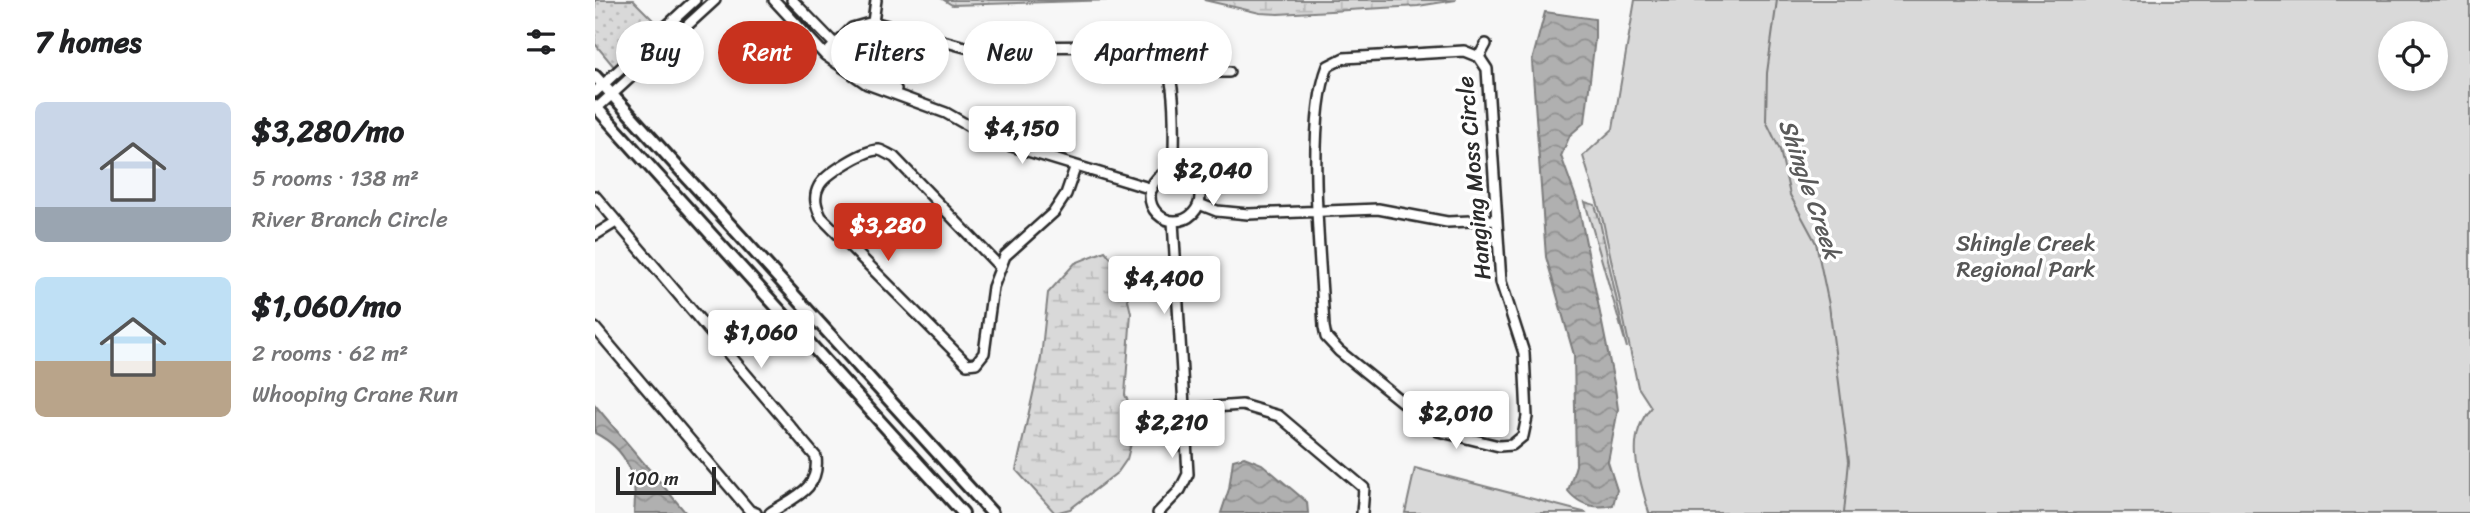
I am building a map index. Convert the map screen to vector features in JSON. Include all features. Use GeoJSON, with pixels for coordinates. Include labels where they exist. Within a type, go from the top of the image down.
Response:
{"type":"FeatureCollection","features":[{"type":"Feature","properties":{"kind":"main road"},"geometry":{"type":"LineString","coordinates":[[598,84],[612,94],[992,513]]}},
{"type":"Feature","properties":{"kind":"main road"},"geometry":{"type":"LineString","coordinates":[[596,107],[963,513]]}},
{"type":"Feature","properties":{"kind":"street"},"geometry":{"type":"LineString","coordinates":[[598,84],[695,0]]}},
{"type":"Feature","properties":{"kind":"street"},"geometry":{"type":"LineString","coordinates":[[596,107],[715,0]]}},
{"type":"Feature","properties":{"kind":"street"},"geometry":{"type":"LineString","coordinates":[[774,0],[825,55],[867,84],[946,113],[995,141],[1075,168],[1151,189]]}},
{"type":"Feature","properties":{"kind":"street"},"geometry":{"type":"LineString","coordinates":[[792,0],[831,42]]}},
{"type":"Feature","properties":{"kind":"street"},"geometry":{"type":"LineString","coordinates":[[873,21],[876,0]]}},
{"type":"Feature","properties":{"kind":"street"},"geometry":{"type":"LineString","coordinates":[[949,43],[965,47],[1071,47]]}},
{"type":"Feature","properties":{"kind":"street"},"geometry":{"type":"LineString","coordinates":[[1479,57],[1486,44]]}},
{"type":"Feature","properties":{"kind":"street"},"geometry":{"type":"LineString","coordinates":[[825,55],[831,48]]}},
{"type":"Feature","properties":{"kind":"street","name":"Hanging Moss Circle"},"geometry":{"type":"LineString","coordinates":[[1464,51],[1479,57],[1487,69],[1501,282],[1524,353],[1527,390],[1523,436],[1512,445],[1499,446],[1438,431],[1339,351],[1326,337],[1319,209],[1320,108],[1322,83],[1328,66],[1344,58],[1464,51]]}},
{"type":"Feature","properties":{"kind":"street"},"geometry":{"type":"LineString","coordinates":[[887,84],[909,98]]}},
{"type":"Feature","properties":{"kind":"street"},"geometry":{"type":"LineString","coordinates":[[1171,84],[1174,171]]}},
{"type":"Feature","properties":{"kind":"street"},"geometry":{"type":"LineString","coordinates":[[1000,267],[894,157],[880,150],[865,152],[823,180],[818,188],[815,204],[821,216],[967,364],[976,363],[984,353],[993,286],[1005,256],[1054,212],[1066,194],[1075,168]]}},
{"type":"Feature","properties":{"kind":"street"},"geometry":{"type":"LineString","coordinates":[[1174,171],[1185,173],[1196,183],[1199,204],[1189,217],[1173,221],[1164,218],[1153,208],[1151,189],[1161,176],[1174,171]]}},
{"type":"Feature","properties":{"kind":"street"},"geometry":{"type":"LineString","coordinates":[[595,196],[815,457],[818,471],[813,485],[770,513]]}},
{"type":"Feature","properties":{"kind":"street"},"geometry":{"type":"LineString","coordinates":[[1199,204],[1217,211],[1248,214],[1319,209],[1378,209],[1447,222],[1495,220]]}},
{"type":"Feature","properties":{"kind":"street"},"geometry":{"type":"LineString","coordinates":[[1158,513],[1180,490],[1188,474],[1173,221]]}},
{"type":"Feature","properties":{"kind":"street"},"geometry":{"type":"LineString","coordinates":[[595,235],[615,222]]}},
{"type":"Feature","properties":{"kind":"street"},"geometry":{"type":"LineString","coordinates":[[595,328],[750,511],[756,513]]}},
{"type":"Feature","properties":{"kind":"street"},"geometry":{"type":"LineString","coordinates":[[1185,409],[1242,405],[1279,416],[1364,488],[1362,513]]}},
{"type":"Feature","properties":{"kind":"green space"},"geometry":{"type":"Polygon","coordinates":[[[595,0],[633,0],[654,21],[616,21],[615,68],[595,44],[595,0]]]}},
{"type":"Feature","properties":{"kind":"green space"},"geometry":{"type":"Polygon","coordinates":[[[944,0],[1115,0],[952,5],[944,0]]]}},
{"type":"Feature","properties":{"kind":"green space"},"geometry":{"type":"Polygon","coordinates":[[[1204,0],[1456,0],[1418,6],[1278,14],[1260,13],[1204,0]]]}},
{"type":"Feature","properties":{"kind":"green space","name":"Shingle Creek Regional Park"},"geometry":{"type":"Polygon","coordinates":[[[1635,0],[2470,0],[2470,513],[1649,513],[1638,471],[1636,445],[1643,419],[1651,407],[1638,387],[1603,221],[1583,156],[1613,129],[1635,0]]]}},
{"type":"Feature","properties":{"kind":"green space"},"geometry":{"type":"Polygon","coordinates":[[[1585,202],[1595,205],[1600,222],[1627,348],[1585,202]]]}},
{"type":"Feature","properties":{"kind":"green space"},"geometry":{"type":"Polygon","coordinates":[[[1105,251],[1121,270],[1131,313],[1125,395],[1137,420],[1127,459],[1118,472],[1070,509],[1055,513],[1016,470],[1041,358],[1048,293],[1075,263],[1105,251]]]}},
{"type":"Feature","properties":{"kind":"green space"},"geometry":{"type":"Polygon","coordinates":[[[1415,468],[1587,513],[1405,513],[1415,468]]]}},
{"type":"Feature","properties":{"kind":"water"},"geometry":{"type":"Polygon","coordinates":[[[1545,12],[1595,19],[1585,122],[1570,135],[1561,156],[1578,203],[1618,409],[1608,462],[1617,490],[1613,505],[1606,506],[1583,503],[1568,491],[1576,465],[1574,355],[1546,257],[1532,61],[1545,12]]]}},
{"type":"Feature","properties":{"kind":"water"},"geometry":{"type":"Polygon","coordinates":[[[595,405],[686,513],[634,513],[632,476],[623,456],[595,433],[595,405]]]}},
{"type":"Feature","properties":{"kind":"water"},"geometry":{"type":"Polygon","coordinates":[[[1244,457],[1262,464],[1307,502],[1308,513],[1221,513],[1229,489],[1233,460],[1244,457]]]}},
{"type":"Feature","properties":{"kind":"waterway","name":"Shingle Creek"},"geometry":{"type":"LineString","coordinates":[[1777,0],[1767,73],[1766,121],[1780,150],[1790,195],[1816,243],[1829,305],[1849,461],[1844,513]]}}]}
